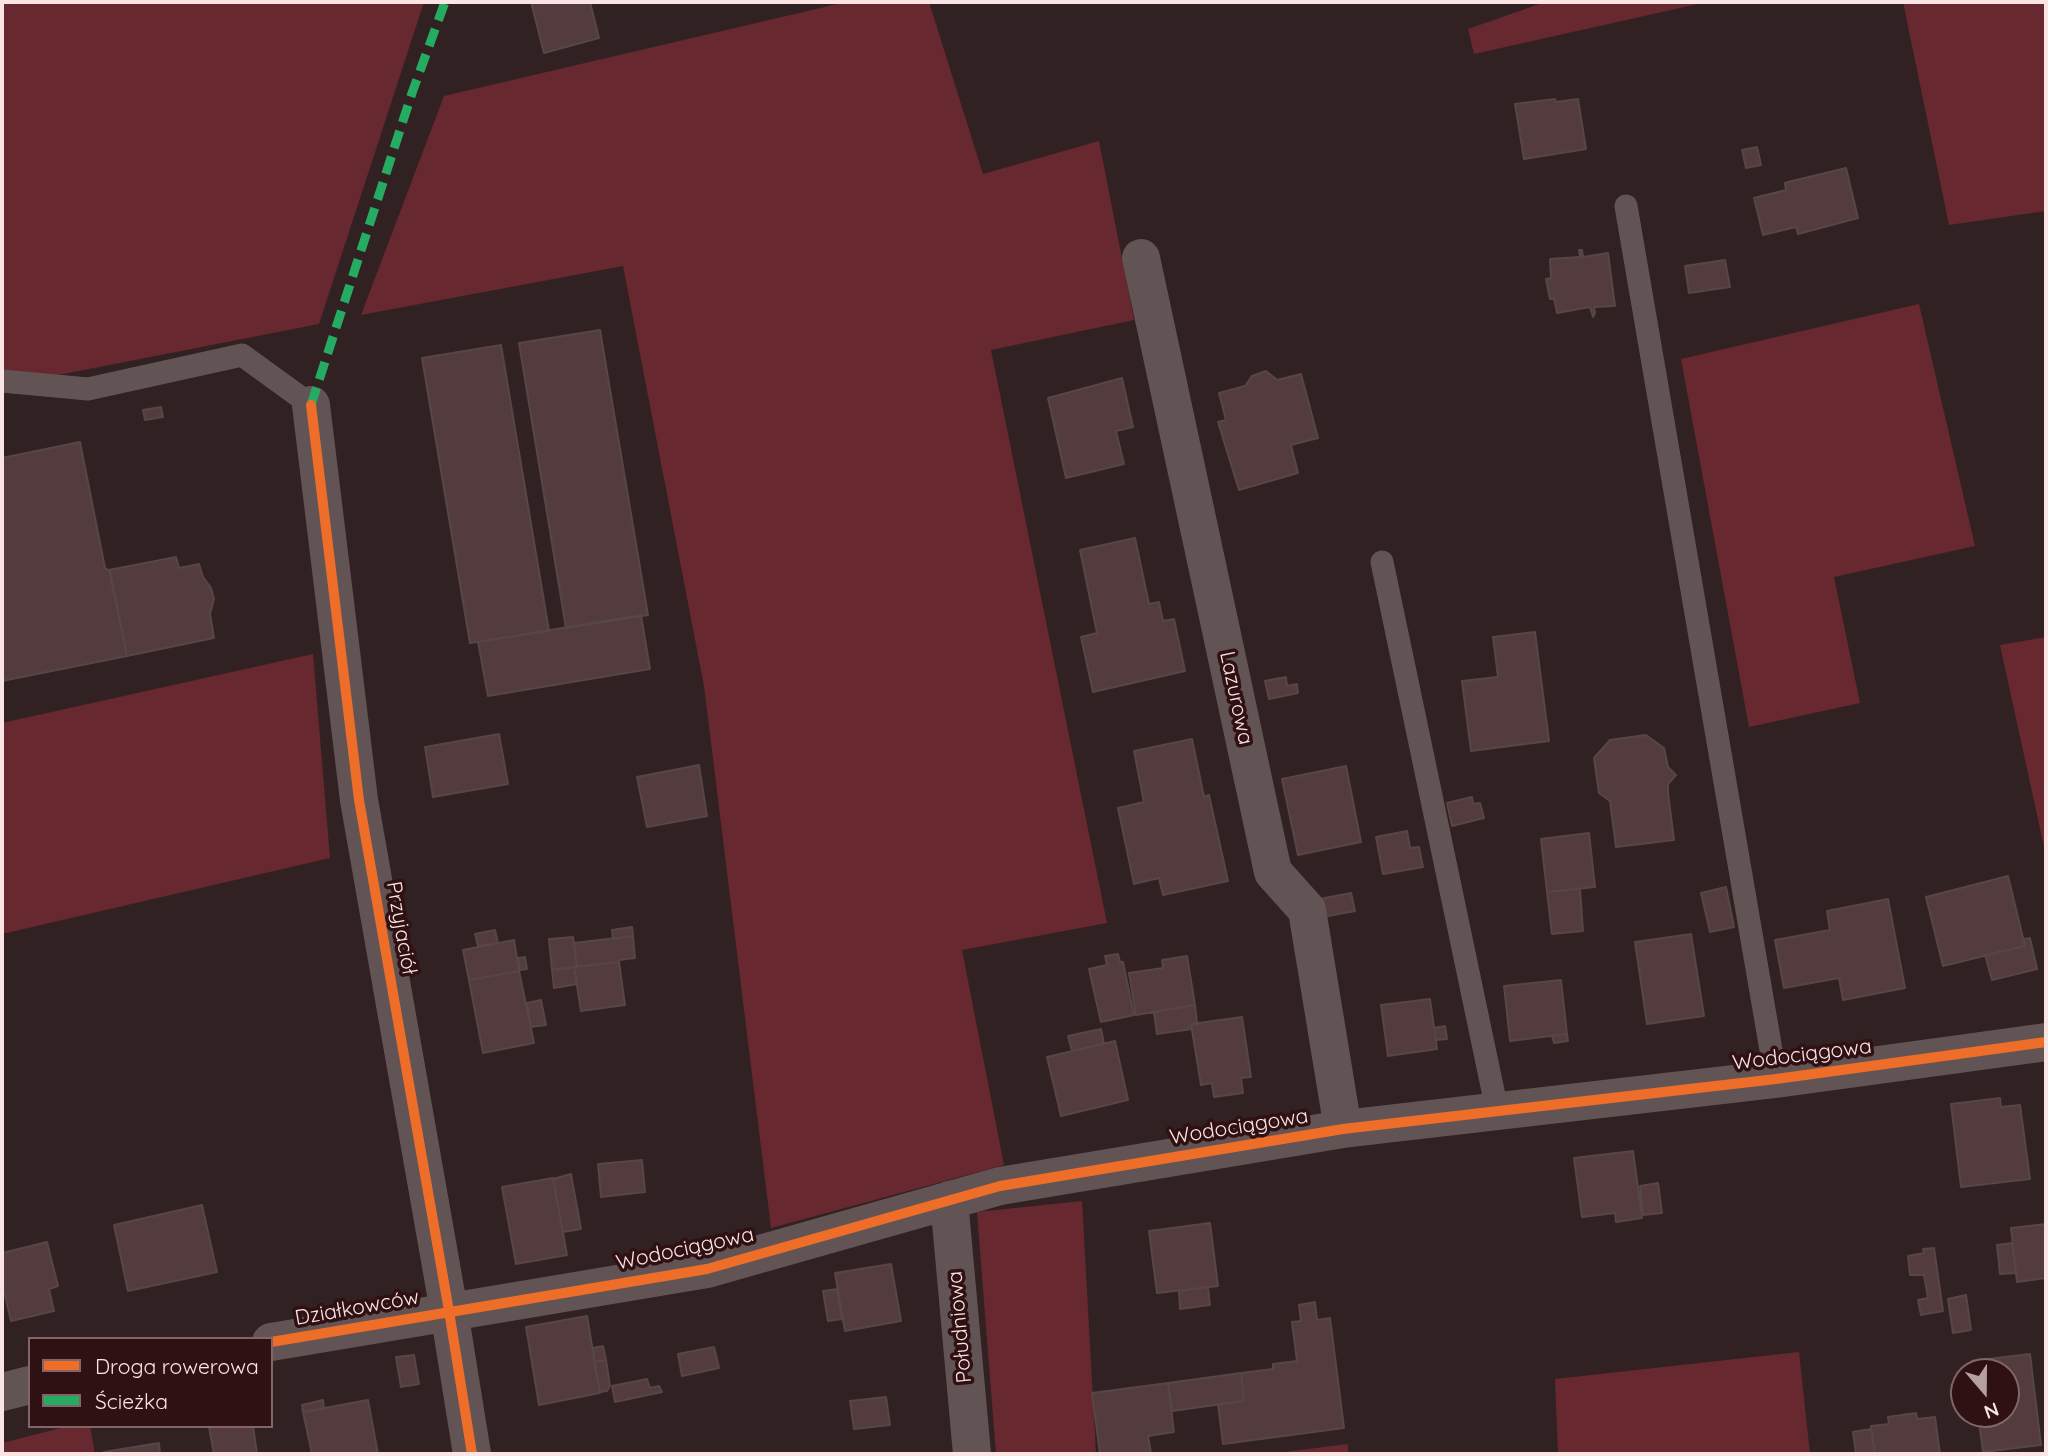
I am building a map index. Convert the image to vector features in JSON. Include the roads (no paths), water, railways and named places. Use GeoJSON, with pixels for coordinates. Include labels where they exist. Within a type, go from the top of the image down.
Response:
{"type":"FeatureCollection","features":[{"type":"Feature","properties":{"kind":"street","name":"Lazurowa"},"geometry":{"type":"LineString","coordinates":[[1142,258],[1273,872],[1307,910],[1343,1129]]}},
{"type":"Feature","properties":{"kind":"street","name":"Przyjaciół"},"geometry":{"type":"LineString","coordinates":[[311,405],[359,800],[472,1454]]}},
{"type":"Feature","properties":{"kind":"street","name":"Wodociągowa"},"geometry":{"type":"LineString","coordinates":[[449,1311],[706,1269],[1000,1186],[1343,1129],[1776,1079],[2046,1042]]}},
{"type":"Feature","properties":{"kind":"street","name":"Południowa"},"geometry":{"type":"LineString","coordinates":[[949,1200],[972,1454]]}},
{"type":"Feature","properties":{"kind":"street","name":"Działkowców"},"geometry":{"type":"LineString","coordinates":[[273,1342],[449,1311]]}},
{"type":"Feature","properties":{"kind":"street"},"geometry":{"type":"LineString","coordinates":[[2,1392],[28,1386]]}},
{"type":"Feature","properties":{"kind":"lane"},"geometry":{"type":"LineString","coordinates":[[1626,206],[1776,1079]]}},
{"type":"Feature","properties":{"kind":"lane"},"geometry":{"type":"LineString","coordinates":[[2,381],[88,389],[243,355],[311,405]]}},
{"type":"Feature","properties":{"kind":"lane"},"geometry":{"type":"LineString","coordinates":[[1382,562],[1497,1110]]}}]}
